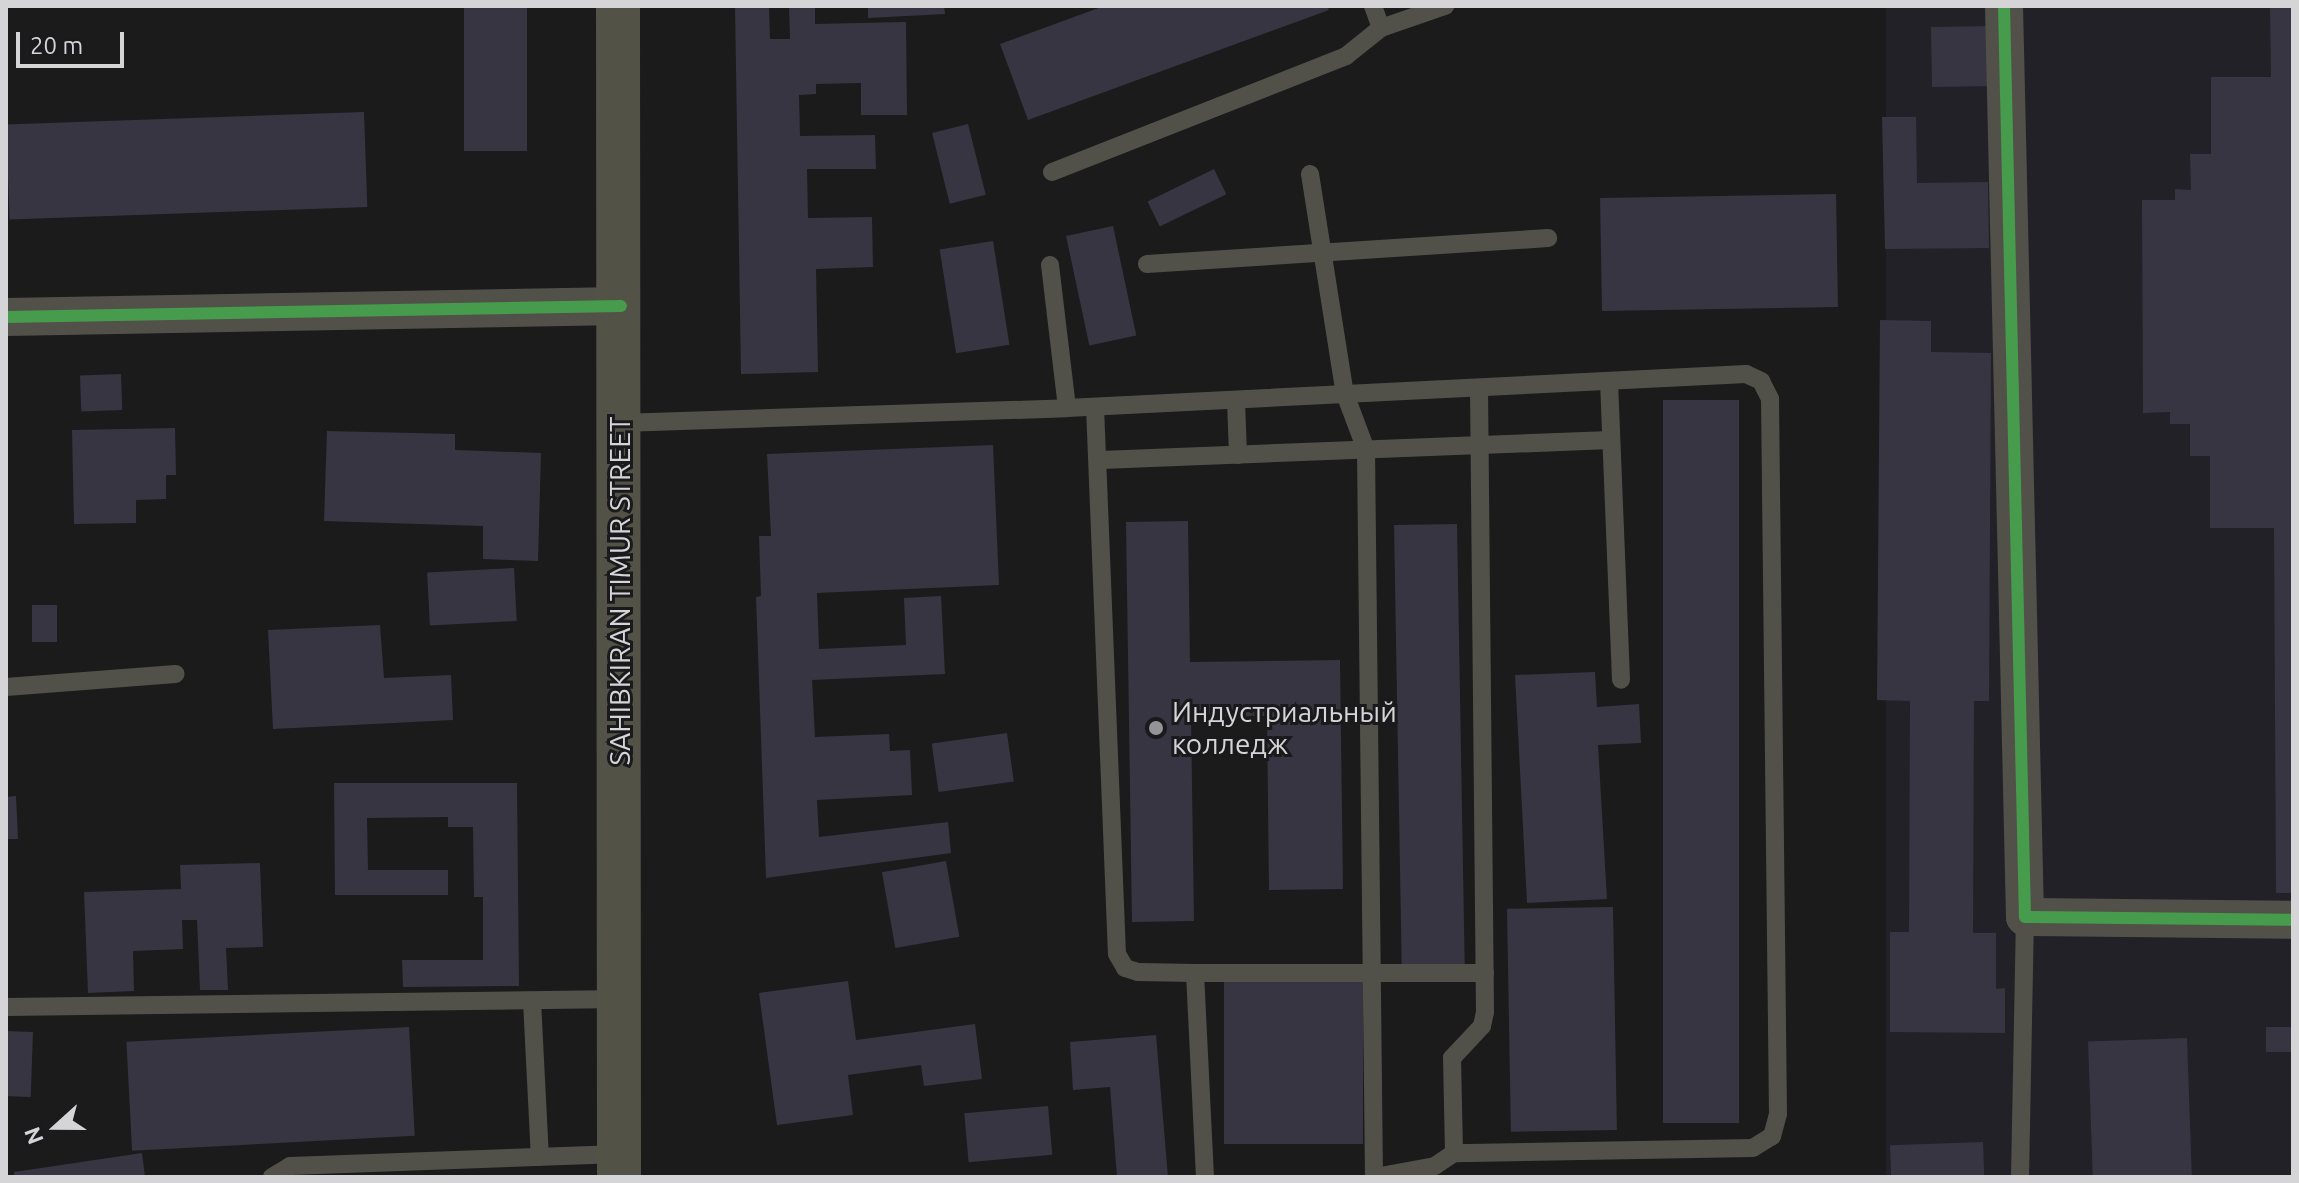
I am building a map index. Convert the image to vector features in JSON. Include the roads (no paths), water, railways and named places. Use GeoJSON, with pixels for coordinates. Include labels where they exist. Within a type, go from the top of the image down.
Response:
{"type":"FeatureCollection","features":[{"type":"Feature","properties":{"kind":"main road","name":"SAHIBKIRAN TIMUR STREET"},"geometry":{"type":"LineString","coordinates":[[618,6],[621,306],[619,1166]]}},
{"type":"Feature","properties":{"kind":"street"},"geometry":{"type":"LineString","coordinates":[[2004,6],[2025,917],[2293,920]]}},
{"type":"Feature","properties":{"kind":"street"},"geometry":{"type":"LineString","coordinates":[[6,317],[621,306]]}},
{"type":"Feature","properties":{"kind":"lane"},"geometry":{"type":"LineString","coordinates":[[1373,6],[1381,28]]}},
{"type":"Feature","properties":{"kind":"lane"},"geometry":{"type":"LineString","coordinates":[[1052,172],[1346,56],[1381,28],[1445,6]]}},
{"type":"Feature","properties":{"kind":"lane"},"geometry":{"type":"LineString","coordinates":[[621,423],[1095,407],[1345,394],[1479,388],[1746,374],[1761,381],[1770,399],[1778,1114],[1772,1136],[1753,1148],[1454,1153],[1435,1166],[1374,1177],[1366,450],[1345,394],[1310,174]]}},
{"type":"Feature","properties":{"kind":"lane"},"geometry":{"type":"LineString","coordinates":[[1147,264],[1548,238]]}},
{"type":"Feature","properties":{"kind":"lane"},"geometry":{"type":"LineString","coordinates":[[1050,265],[1067,408]]}},
{"type":"Feature","properties":{"kind":"lane"},"geometry":{"type":"LineString","coordinates":[[1609,381],[1621,680]]}},
{"type":"Feature","properties":{"kind":"lane"},"geometry":{"type":"LineString","coordinates":[[1454,1153],[1452,1058],[1482,1026],[1485,973],[1479,388]]}},
{"type":"Feature","properties":{"kind":"lane"},"geometry":{"type":"LineString","coordinates":[[1236,400],[1238,455]]}},
{"type":"Feature","properties":{"kind":"lane"},"geometry":{"type":"LineString","coordinates":[[1095,407],[1101,460],[1117,954],[1125,968],[1138,972],[1195,973],[1485,973]]}},
{"type":"Feature","properties":{"kind":"lane"},"geometry":{"type":"LineString","coordinates":[[1101,460],[1611,440]]}},
{"type":"Feature","properties":{"kind":"lane"},"geometry":{"type":"LineString","coordinates":[[6,687],[176,674]]}},
{"type":"Feature","properties":{"kind":"lane"},"geometry":{"type":"LineString","coordinates":[[2020,1177],[2025,917]]}},
{"type":"Feature","properties":{"kind":"lane"},"geometry":{"type":"LineString","coordinates":[[1195,973],[1205,1177]]}},
{"type":"Feature","properties":{"kind":"lane"},"geometry":{"type":"LineString","coordinates":[[6,1007],[620,999]]}},
{"type":"Feature","properties":{"kind":"lane"},"geometry":{"type":"LineString","coordinates":[[532,1001],[540,1157]]}},
{"type":"Feature","properties":{"kind":"lane"},"geometry":{"type":"LineString","coordinates":[[272,1177],[290,1166],[392,1170],[540,1157],[619,1166]]}},
{"type":"Feature","properties":{"kind":"place","name":"Индустриальный колледж"},"geometry":{"type":"Point","coordinates":[1156,728]}}]}
